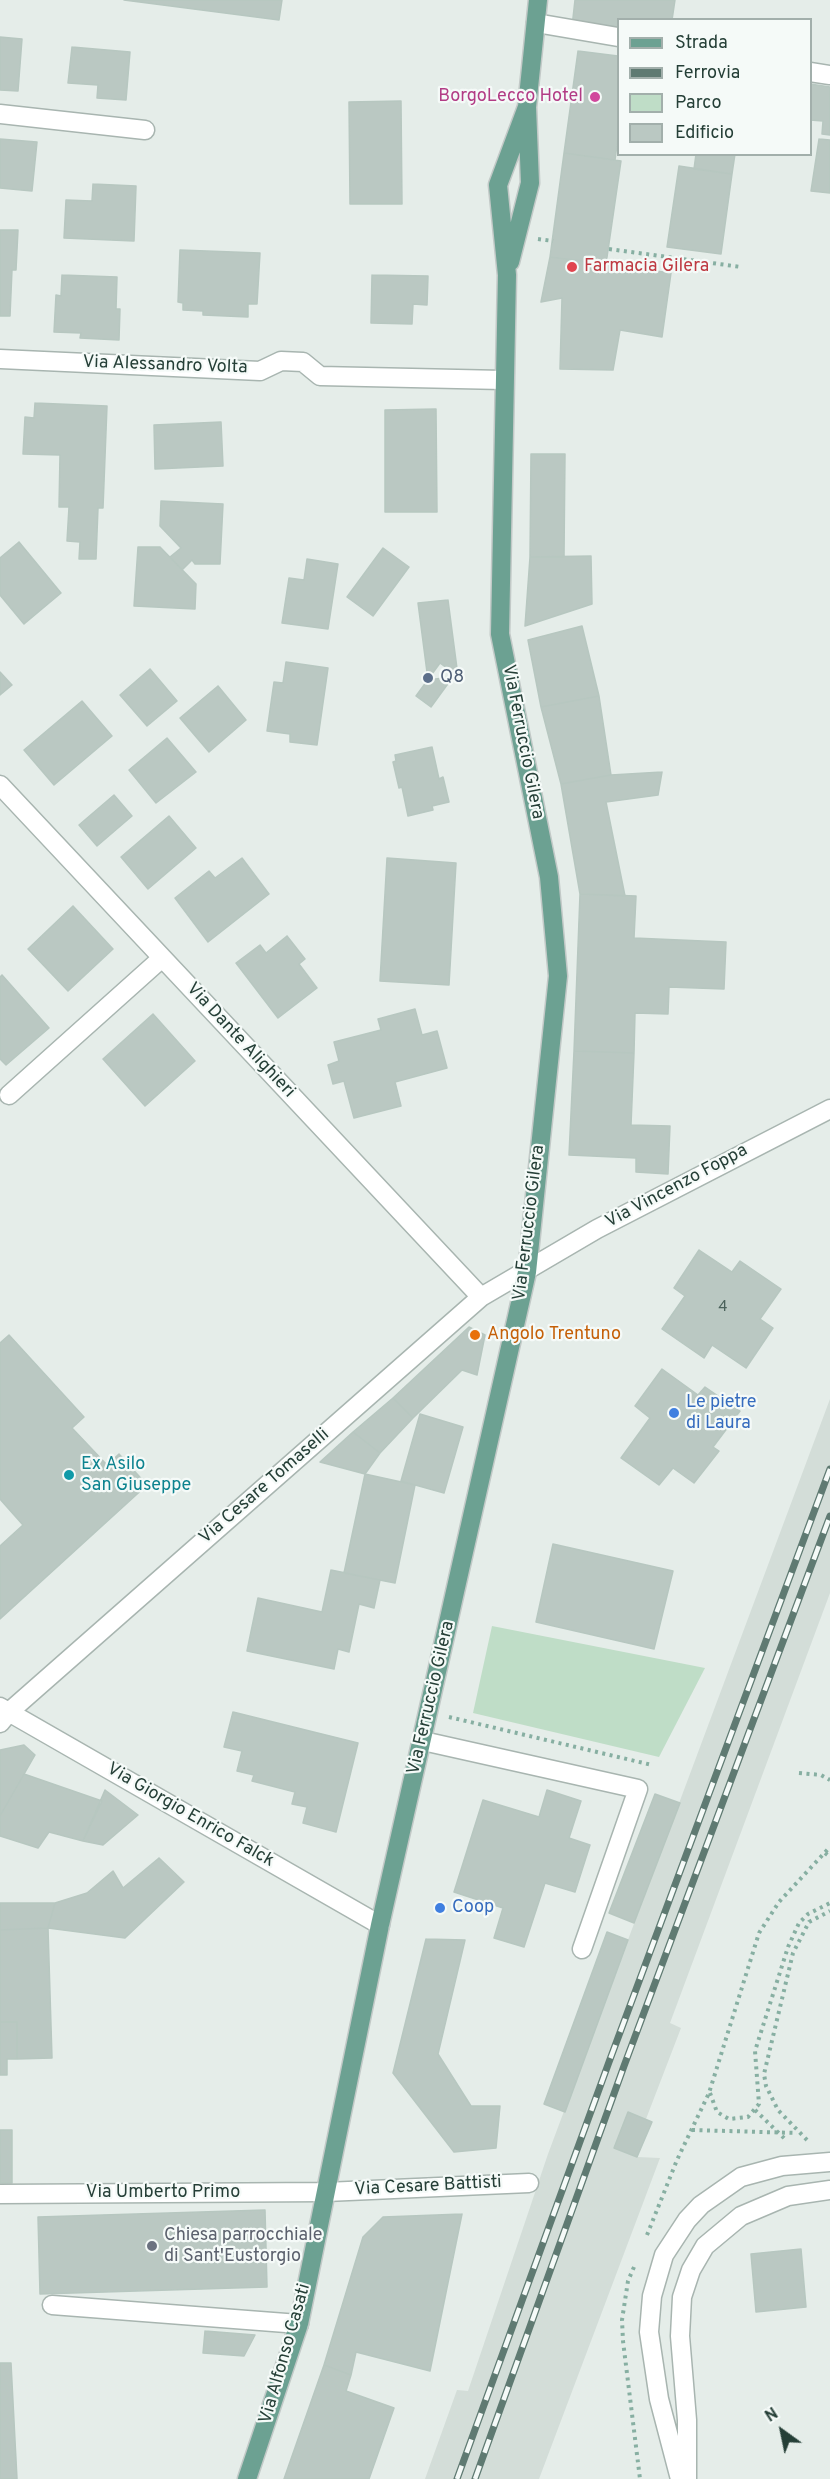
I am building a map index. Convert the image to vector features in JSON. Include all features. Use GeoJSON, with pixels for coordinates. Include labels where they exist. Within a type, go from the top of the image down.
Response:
{"type":"FeatureCollection","features":[{"type":"Feature","properties":{"kind":"main road","name":"Via Ferruccio Gilera"},"geometry":{"type":"LineString","coordinates":[[507,275],[530,183],[527,106],[538,0]]}},
{"type":"Feature","properties":{"kind":"main road","name":"Via Ferruccio Gilera"},"geometry":{"type":"LineString","coordinates":[[326,2192],[380,1925],[527,1272],[558,976],[549,877],[500,634],[503,380],[507,275],[498,185],[527,106]]}},
{"type":"Feature","properties":{"kind":"main road","name":"Via Alfonso Casati"},"geometry":{"type":"LineString","coordinates":[[247,2479],[299,2324],[326,2192]]}},
{"type":"Feature","properties":{"kind":"street"},"geometry":{"type":"LineString","coordinates":[[536,23],[617,37]]}},
{"type":"Feature","properties":{"kind":"street"},"geometry":{"type":"LineString","coordinates":[[812,72],[830,75]]}},
{"type":"Feature","properties":{"kind":"street"},"geometry":{"type":"LineString","coordinates":[[0,114],[145,130]]}},
{"type":"Feature","properties":{"kind":"street","name":"Via Alessandro Volta"},"geometry":{"type":"LineString","coordinates":[[0,359],[260,370],[281,361],[303,362],[320,376],[503,380]]}},
{"type":"Feature","properties":{"kind":"street","name":"Via Dante Alighieri"},"geometry":{"type":"LineString","coordinates":[[0,785],[481,1298]]}},
{"type":"Feature","properties":{"kind":"street"},"geometry":{"type":"LineString","coordinates":[[9,1095],[162,958]]}},
{"type":"Feature","properties":{"kind":"street","name":"Via Vincenzo Foppa"},"geometry":{"type":"LineString","coordinates":[[527,1272],[597,1229],[830,1109]]}},
{"type":"Feature","properties":{"kind":"street","name":"Via Cesare Tomaselli"},"geometry":{"type":"LineString","coordinates":[[3,1714],[481,1298],[527,1272]]}},
{"type":"Feature","properties":{"kind":"street","name":"Via Giorgio Enrico Falck"},"geometry":{"type":"LineString","coordinates":[[3,1714],[380,1925]]}},
{"type":"Feature","properties":{"kind":"street"},"geometry":{"type":"LineString","coordinates":[[423,1741],[638,1789],[582,1949]]}},
{"type":"Feature","properties":{"kind":"street"},"geometry":{"type":"LineString","coordinates":[[680,2479],[651,2354],[649,2332],[651,2295],[656,2274],[674,2239],[701,2205],[741,2177],[782,2166],[830,2162]]}},
{"type":"Feature","properties":{"kind":"street","name":"Via Cesare Battisti"},"geometry":{"type":"LineString","coordinates":[[326,2192],[529,2182]]}},
{"type":"Feature","properties":{"kind":"street"},"geometry":{"type":"LineString","coordinates":[[687,2479],[687,2420],[680,2336],[682,2297],[691,2270],[705,2246],[741,2216],[788,2196],[830,2190]]}},
{"type":"Feature","properties":{"kind":"street","name":"Via Umberto Primo"},"geometry":{"type":"LineString","coordinates":[[0,2194],[326,2192]]}},
{"type":"Feature","properties":{"kind":"street"},"geometry":{"type":"LineString","coordinates":[[52,2305],[299,2324]]}},
{"type":"Feature","properties":{"kind":"path"},"geometry":{"type":"LineString","coordinates":[[609,249],[741,267]]}},
{"type":"Feature","properties":{"kind":"path"},"geometry":{"type":"LineString","coordinates":[[429,1712],[652,1765]]}},
{"type":"Feature","properties":{"kind":"path"},"geometry":{"type":"LineString","coordinates":[[799,1773],[821,1775],[830,1780]]}},
{"type":"Feature","properties":{"kind":"path"},"geometry":{"type":"LineString","coordinates":[[677,2160],[709,2093],[759,1933],[779,1902],[830,1847]]}},
{"type":"Feature","properties":{"kind":"path"},"geometry":{"type":"LineString","coordinates":[[825,1853],[830,1857]]}},
{"type":"Feature","properties":{"kind":"path"},"geometry":{"type":"LineString","coordinates":[[709,2093],[717,2112],[729,2119],[748,2117],[759,2104],[755,2077],[755,2051],[788,1947],[799,1923],[819,1907],[830,1904]]}},
{"type":"Feature","properties":{"kind":"path"},"geometry":{"type":"LineString","coordinates":[[814,2146],[797,2133],[771,2098],[764,2074],[793,1953],[809,1922],[830,1911]]}},
{"type":"Feature","properties":{"kind":"path"},"geometry":{"type":"LineString","coordinates":[[755,2110],[792,2147]]}},
{"type":"Feature","properties":{"kind":"path"},"geometry":{"type":"LineString","coordinates":[[692,2130],[797,2133]]}},
{"type":"Feature","properties":{"kind":"shaded area"},"geometry":{"type":"Polygon","coordinates":[[[830,1399],[830,1593],[670,2023],[681,2028],[646,2119],[652,2122],[637,2157],[660,2158],[539,2479],[425,2479],[457,2390],[468,2391],[548,2154],[830,1399]]]}},
{"type":"Feature","properties":{"kind":"green space"},"geometry":{"type":"Polygon","coordinates":[[[492,1626],[705,1668],[659,1757],[473,1713],[492,1626]]]}},
{"type":"Feature","properties":{"kind":"building"},"geometry":{"type":"Polygon","coordinates":[[[124,0],[282,0],[279,20],[124,0]]]}},
{"type":"Feature","properties":{"kind":"building"},"geometry":{"type":"Polygon","coordinates":[[[575,0],[675,0],[672,18],[617,18],[617,32],[572,27],[575,0]]]}},
{"type":"Feature","properties":{"kind":"building"},"geometry":{"type":"Polygon","coordinates":[[[0,37],[22,39],[18,91],[0,90],[0,37]]]}},
{"type":"Feature","properties":{"kind":"building"},"geometry":{"type":"Polygon","coordinates":[[[72,47],[130,52],[126,100],[97,98],[98,85],[68,83],[72,47]]]}},
{"type":"Feature","properties":{"kind":"building","name":"BorgoLecco Hotel"},"geometry":{"type":"Polygon","coordinates":[[[578,51],[617,56],[615,160],[564,153],[578,51]]]}},
{"type":"Feature","properties":{"kind":"building"},"geometry":{"type":"Polygon","coordinates":[[[812,84],[830,87],[830,135],[822,134],[823,121],[812,120],[812,84]]]}},
{"type":"Feature","properties":{"kind":"building"},"geometry":{"type":"Polygon","coordinates":[[[401,101],[402,204],[350,204],[349,102],[401,101]]]}},
{"type":"Feature","properties":{"kind":"building"},"geometry":{"type":"Polygon","coordinates":[[[0,139],[37,142],[32,191],[0,188],[0,139]]]}},
{"type":"Feature","properties":{"kind":"building"},"geometry":{"type":"Polygon","coordinates":[[[819,139],[830,140],[830,193],[811,191],[819,139]]]}},
{"type":"Feature","properties":{"kind":"building"},"geometry":{"type":"Polygon","coordinates":[[[564,153],[621,161],[606,264],[550,257],[564,153]]]}},
{"type":"Feature","properties":{"kind":"building"},"geometry":{"type":"Polygon","coordinates":[[[696,156],[735,156],[732,174],[694,169],[696,156]]]}},
{"type":"Feature","properties":{"kind":"building"},"geometry":{"type":"Polygon","coordinates":[[[679,166],[732,174],[721,254],[667,247],[679,166]]]}},
{"type":"Feature","properties":{"kind":"building"},"geometry":{"type":"Polygon","coordinates":[[[93,184],[136,186],[134,241],[64,238],[66,200],[92,201],[93,184]]]}},
{"type":"Feature","properties":{"kind":"building"},"geometry":{"type":"Polygon","coordinates":[[[0,230],[18,230],[16,270],[12,270],[10,316],[0,316],[0,230]]]}},
{"type":"Feature","properties":{"kind":"building"},"geometry":{"type":"Polygon","coordinates":[[[180,250],[260,253],[257,304],[248,304],[248,317],[203,315],[203,311],[183,310],[183,303],[178,302],[180,250]]]}},
{"type":"Feature","properties":{"kind":"building"},"geometry":{"type":"Polygon","coordinates":[[[550,257],[671,273],[662,337],[620,330],[613,370],[560,369],[562,298],[541,302],[550,257]]]}},
{"type":"Feature","properties":{"kind":"building"},"geometry":{"type":"Polygon","coordinates":[[[62,275],[117,277],[116,309],[120,309],[119,340],[80,338],[81,333],[54,332],[56,295],[61,296],[62,275]]]}},
{"type":"Feature","properties":{"kind":"building"},"geometry":{"type":"Polygon","coordinates":[[[372,275],[428,276],[427,305],[413,304],[412,324],[371,323],[372,275]]]}},
{"type":"Feature","properties":{"kind":"building"},"geometry":{"type":"Polygon","coordinates":[[[35,403],[107,406],[103,508],[98,508],[96,559],[79,559],[80,542],[67,541],[69,507],[59,507],[60,455],[23,454],[25,417],[34,418],[35,403]]]}},
{"type":"Feature","properties":{"kind":"building"},"geometry":{"type":"Polygon","coordinates":[[[436,409],[437,512],[385,512],[385,410],[436,409]]]}},
{"type":"Feature","properties":{"kind":"building"},"geometry":{"type":"Polygon","coordinates":[[[221,422],[223,466],[155,469],[154,425],[221,422]]]}},
{"type":"Feature","properties":{"kind":"building"},"geometry":{"type":"Polygon","coordinates":[[[531,454],[565,454],[564,557],[530,557],[531,454]]]}},
{"type":"Feature","properties":{"kind":"building"},"geometry":{"type":"Polygon","coordinates":[[[161,501],[223,504],[220,564],[195,564],[192,560],[182,570],[170,557],[181,548],[160,526],[161,501]]]}},
{"type":"Feature","properties":{"kind":"building"},"geometry":{"type":"Polygon","coordinates":[[[19,542],[61,593],[24,624],[0,595],[0,558],[19,542]]]}},
{"type":"Feature","properties":{"kind":"building"},"geometry":{"type":"Polygon","coordinates":[[[138,547],[160,547],[196,584],[195,609],[134,606],[138,547]]]}},
{"type":"Feature","properties":{"kind":"building"},"geometry":{"type":"Polygon","coordinates":[[[383,548],[409,567],[373,616],[347,597],[383,548]]]}},
{"type":"Feature","properties":{"kind":"building"},"geometry":{"type":"Polygon","coordinates":[[[591,556],[592,604],[525,626],[530,557],[591,556]]]}},
{"type":"Feature","properties":{"kind":"building"},"geometry":{"type":"Polygon","coordinates":[[[307,559],[338,564],[328,629],[282,623],[289,578],[304,580],[307,559]]]}},
{"type":"Feature","properties":{"kind":"building"},"geometry":{"type":"Polygon","coordinates":[[[448,600],[458,676],[428,680],[418,603],[448,600]]]}},
{"type":"Feature","properties":{"kind":"building"},"geometry":{"type":"Polygon","coordinates":[[[582,626],[599,696],[541,707],[528,640],[582,626]]]}},
{"type":"Feature","properties":{"kind":"building"},"geometry":{"type":"Polygon","coordinates":[[[286,662],[328,668],[317,745],[290,742],[290,734],[267,731],[274,682],[283,683],[286,662]]]}},
{"type":"Feature","properties":{"kind":"building"},"geometry":{"type":"Polygon","coordinates":[[[440,663],[455,674],[431,707],[416,696],[440,663]]]}},
{"type":"Feature","properties":{"kind":"building"},"geometry":{"type":"Polygon","coordinates":[[[150,669],[177,701],[147,726],[120,695],[150,669]]]}},
{"type":"Feature","properties":{"kind":"building"},"geometry":{"type":"Polygon","coordinates":[[[0,672],[12,685],[0,695],[0,672]]]}},
{"type":"Feature","properties":{"kind":"building"},"geometry":{"type":"Polygon","coordinates":[[[218,686],[246,720],[209,752],[180,718],[218,686]]]}},
{"type":"Feature","properties":{"kind":"building"},"geometry":{"type":"Polygon","coordinates":[[[599,696],[611,775],[561,784],[541,707],[599,696]]]}},
{"type":"Feature","properties":{"kind":"building"},"geometry":{"type":"Polygon","coordinates":[[[82,701],[112,736],[54,785],[24,750],[82,701]]]}},
{"type":"Feature","properties":{"kind":"building"},"geometry":{"type":"Polygon","coordinates":[[[167,738],[196,772],[156,803],[129,770],[167,738]]]}},
{"type":"Feature","properties":{"kind":"building"},"geometry":{"type":"Polygon","coordinates":[[[432,747],[439,779],[443,777],[449,802],[432,806],[433,810],[408,816],[402,787],[399,788],[393,762],[396,761],[395,755],[432,747]]]}},
{"type":"Feature","properties":{"kind":"building"},"geometry":{"type":"Polygon","coordinates":[[[662,772],[658,795],[606,802],[625,896],[580,894],[561,784],[611,775],[662,772]]]}},
{"type":"Feature","properties":{"kind":"building"},"geometry":{"type":"Polygon","coordinates":[[[114,795],[132,816],[97,846],[79,825],[114,795]]]}},
{"type":"Feature","properties":{"kind":"building"},"geometry":{"type":"Polygon","coordinates":[[[169,816],[196,848],[148,889],[121,857],[169,816]]]}},
{"type":"Feature","properties":{"kind":"building"},"geometry":{"type":"Polygon","coordinates":[[[242,858],[269,894],[208,942],[175,898],[209,871],[215,878],[242,858]]]}},
{"type":"Feature","properties":{"kind":"building"},"geometry":{"type":"Polygon","coordinates":[[[387,858],[456,863],[449,985],[380,981],[387,858]]]}},
{"type":"Feature","properties":{"kind":"building"},"geometry":{"type":"Polygon","coordinates":[[[580,894],[636,896],[634,938],[726,942],[724,989],[669,987],[668,1014],[635,1013],[634,1053],[574,1051],[580,894]]]}},
{"type":"Feature","properties":{"kind":"building"},"geometry":{"type":"Polygon","coordinates":[[[73,906],[113,949],[68,991],[28,949],[73,906]]]}},
{"type":"Feature","properties":{"kind":"building"},"geometry":{"type":"Polygon","coordinates":[[[287,936],[305,959],[299,964],[317,988],[278,1018],[236,963],[260,945],[266,953],[287,936]]]}},
{"type":"Feature","properties":{"kind":"building"},"geometry":{"type":"Polygon","coordinates":[[[2,975],[49,1028],[6,1065],[0,1059],[0,977],[2,975]]]}},
{"type":"Feature","properties":{"kind":"building"},"geometry":{"type":"Polygon","coordinates":[[[415,1009],[422,1035],[437,1031],[447,1068],[395,1082],[401,1106],[354,1118],[344,1081],[333,1084],[328,1065],[339,1061],[334,1042],[381,1030],[378,1019],[415,1009]]]}},
{"type":"Feature","properties":{"kind":"building"},"geometry":{"type":"Polygon","coordinates":[[[153,1014],[195,1061],[145,1106],[103,1059],[153,1014]]]}},
{"type":"Feature","properties":{"kind":"building"},"geometry":{"type":"Polygon","coordinates":[[[574,1051],[634,1053],[631,1125],[670,1126],[668,1174],[636,1172],[636,1158],[569,1155],[574,1051]]]}},
{"type":"Feature","properties":{"kind":"building"},"geometry":{"type":"Polygon","coordinates":[[[699,1250],[732,1272],[740,1261],[781,1289],[760,1319],[773,1328],[746,1368],[712,1345],[704,1358],[662,1329],[685,1296],[674,1288],[699,1250]]]}},
{"type":"Feature","properties":{"kind":"building"},"geometry":{"type":"Polygon","coordinates":[[[469,1327],[485,1335],[477,1375],[462,1370],[413,1418],[393,1398],[469,1327]]]}},
{"type":"Feature","properties":{"kind":"building","name":"Ex Asilo San Giuseppe"},"geometry":{"type":"Polygon","coordinates":[[[9,1335],[84,1417],[72,1428],[107,1465],[119,1454],[147,1485],[0,1619],[0,1546],[23,1525],[0,1499],[0,1343],[9,1335]]]}},
{"type":"Feature","properties":{"kind":"building"},"geometry":{"type":"Polygon","coordinates":[[[662,1369],[698,1395],[705,1387],[740,1411],[713,1447],[719,1451],[694,1483],[673,1468],[659,1485],[621,1458],[650,1418],[635,1406],[662,1369]]]}},
{"type":"Feature","properties":{"kind":"building"},"geometry":{"type":"Polygon","coordinates":[[[393,1398],[413,1418],[380,1453],[353,1432],[393,1398]]]}},
{"type":"Feature","properties":{"kind":"building"},"geometry":{"type":"Polygon","coordinates":[[[420,1414],[463,1427],[444,1493],[401,1481],[420,1414]]]}},
{"type":"Feature","properties":{"kind":"building"},"geometry":{"type":"Polygon","coordinates":[[[353,1432],[380,1453],[365,1474],[320,1462],[353,1432]]]}},
{"type":"Feature","properties":{"kind":"building"},"geometry":{"type":"Polygon","coordinates":[[[365,1474],[415,1485],[395,1583],[344,1573],[365,1474]]]}},
{"type":"Feature","properties":{"kind":"building"},"geometry":{"type":"Polygon","coordinates":[[[553,1544],[673,1571],[654,1649],[536,1622],[553,1544]]]}},
{"type":"Feature","properties":{"kind":"building"},"geometry":{"type":"Polygon","coordinates":[[[331,1570],[380,1580],[374,1608],[359,1604],[349,1652],[338,1649],[334,1669],[247,1651],[258,1598],[322,1612],[331,1570]]]}},
{"type":"Feature","properties":{"kind":"building"},"geometry":{"type":"Polygon","coordinates":[[[233,1712],[358,1743],[336,1832],[303,1823],[307,1807],[292,1804],[295,1792],[252,1781],[254,1775],[237,1771],[242,1751],[224,1747],[233,1712]]]}},
{"type":"Feature","properties":{"kind":"building"},"geometry":{"type":"Polygon","coordinates":[[[24,1745],[35,1755],[0,1816],[0,1750],[24,1745]]]}},
{"type":"Feature","properties":{"kind":"building"},"geometry":{"type":"Polygon","coordinates":[[[24,1774],[102,1801],[83,1841],[49,1832],[38,1848],[0,1836],[0,1816],[24,1774]]]}},
{"type":"Feature","properties":{"kind":"building"},"geometry":{"type":"Polygon","coordinates":[[[105,1790],[138,1815],[103,1845],[83,1841],[105,1790]]]}},
{"type":"Feature","properties":{"kind":"building"},"geometry":{"type":"Polygon","coordinates":[[[547,1790],[581,1801],[569,1838],[590,1845],[575,1892],[545,1883],[524,1947],[494,1938],[503,1908],[454,1892],[483,1800],[539,1817],[547,1790]]]}},
{"type":"Feature","properties":{"kind":"building"},"geometry":{"type":"Polygon","coordinates":[[[655,1794],[680,1803],[634,1923],[609,1913],[655,1794]]]}},
{"type":"Feature","properties":{"kind":"building"},"geometry":{"type":"Polygon","coordinates":[[[159,1858],[184,1882],[125,1938],[48,1928],[55,1903],[87,1893],[113,1871],[123,1888],[159,1858]]]}},
{"type":"Feature","properties":{"kind":"building"},"geometry":{"type":"Polygon","coordinates":[[[0,1903],[55,1903],[48,1928],[0,1930],[0,1903]]]}},
{"type":"Feature","properties":{"kind":"building"},"geometry":{"type":"Polygon","coordinates":[[[48,1928],[52,2058],[17,2059],[17,2022],[0,2022],[0,1930],[48,1928]]]}},
{"type":"Feature","properties":{"kind":"building"},"geometry":{"type":"Polygon","coordinates":[[[607,1932],[628,1940],[565,2112],[544,2104],[607,1932]]]}},
{"type":"Feature","properties":{"kind":"building"},"geometry":{"type":"Polygon","coordinates":[[[426,1939],[465,1940],[438,2054],[471,2106],[500,2106],[496,2148],[454,2152],[393,2073],[426,1939]]]}},
{"type":"Feature","properties":{"kind":"building"},"geometry":{"type":"Polygon","coordinates":[[[0,2022],[17,2022],[17,2059],[7,2059],[7,2075],[0,2075],[0,2022]]]}},
{"type":"Feature","properties":{"kind":"building"},"geometry":{"type":"Polygon","coordinates":[[[628,2112],[652,2122],[637,2157],[614,2148],[628,2112]]]}},
{"type":"Feature","properties":{"kind":"building"},"geometry":{"type":"Polygon","coordinates":[[[0,2130],[12,2130],[12,2183],[0,2183],[0,2130]]]}},
{"type":"Feature","properties":{"kind":"building","name":"Chiesa parrocchiale di Sant'Eustorgio"},"geometry":{"type":"Polygon","coordinates":[[[265,2210],[267,2287],[40,2294],[38,2217],[265,2210]]]}},
{"type":"Feature","properties":{"kind":"building"},"geometry":{"type":"Polygon","coordinates":[[[462,2214],[430,2371],[356,2352],[351,2375],[324,2365],[363,2237],[383,2217],[462,2214]]]}},
{"type":"Feature","properties":{"kind":"building"},"geometry":{"type":"Polygon","coordinates":[[[801,2249],[806,2307],[756,2312],[751,2254],[801,2249]]]}},
{"type":"Feature","properties":{"kind":"building"},"geometry":{"type":"Polygon","coordinates":[[[205,2331],[255,2335],[244,2356],[203,2353],[205,2331]]]}},
{"type":"Feature","properties":{"kind":"building"},"geometry":{"type":"Polygon","coordinates":[[[0,2363],[11,2363],[17,2479],[0,2479],[0,2363]]]}},
{"type":"Feature","properties":{"kind":"building"},"geometry":{"type":"Polygon","coordinates":[[[324,2365],[351,2375],[346,2391],[394,2408],[369,2479],[284,2479],[324,2365]]]}},
{"type":"Feature","properties":{"kind":"railway"},"geometry":{"type":"LineString","coordinates":[[457,2479],[609,2062],[830,1469]]}},
{"type":"Feature","properties":{"kind":"railway"},"geometry":{"type":"LineString","coordinates":[[475,2479],[624,2066],[830,1516]]}},
{"type":"Feature","properties":{"kind":"place","name":"BorgoLecco Hotel"},"geometry":{"type":"Point","coordinates":[595,97]}},
{"type":"Feature","properties":{"kind":"place","name":"Farmacia Gilera"},"geometry":{"type":"Point","coordinates":[572,267]}},
{"type":"Feature","properties":{"kind":"place","name":"Q8"},"geometry":{"type":"Point","coordinates":[428,678]}},
{"type":"Feature","properties":{"kind":"place","name":"Angolo Trentuno"},"geometry":{"type":"Point","coordinates":[475,1335]}},
{"type":"Feature","properties":{"kind":"place","name":"Le pietre di Laura"},"geometry":{"type":"Point","coordinates":[674,1413]}},
{"type":"Feature","properties":{"kind":"place","name":"Ex Asilo San Giuseppe"},"geometry":{"type":"Point","coordinates":[69,1475]}},
{"type":"Feature","properties":{"kind":"place","name":"Coop"},"geometry":{"type":"Point","coordinates":[440,1908]}},
{"type":"Feature","properties":{"kind":"place","name":"Chiesa parrocchiale di Sant'Eustorgio"},"geometry":{"type":"Point","coordinates":[152,2246]}}]}
